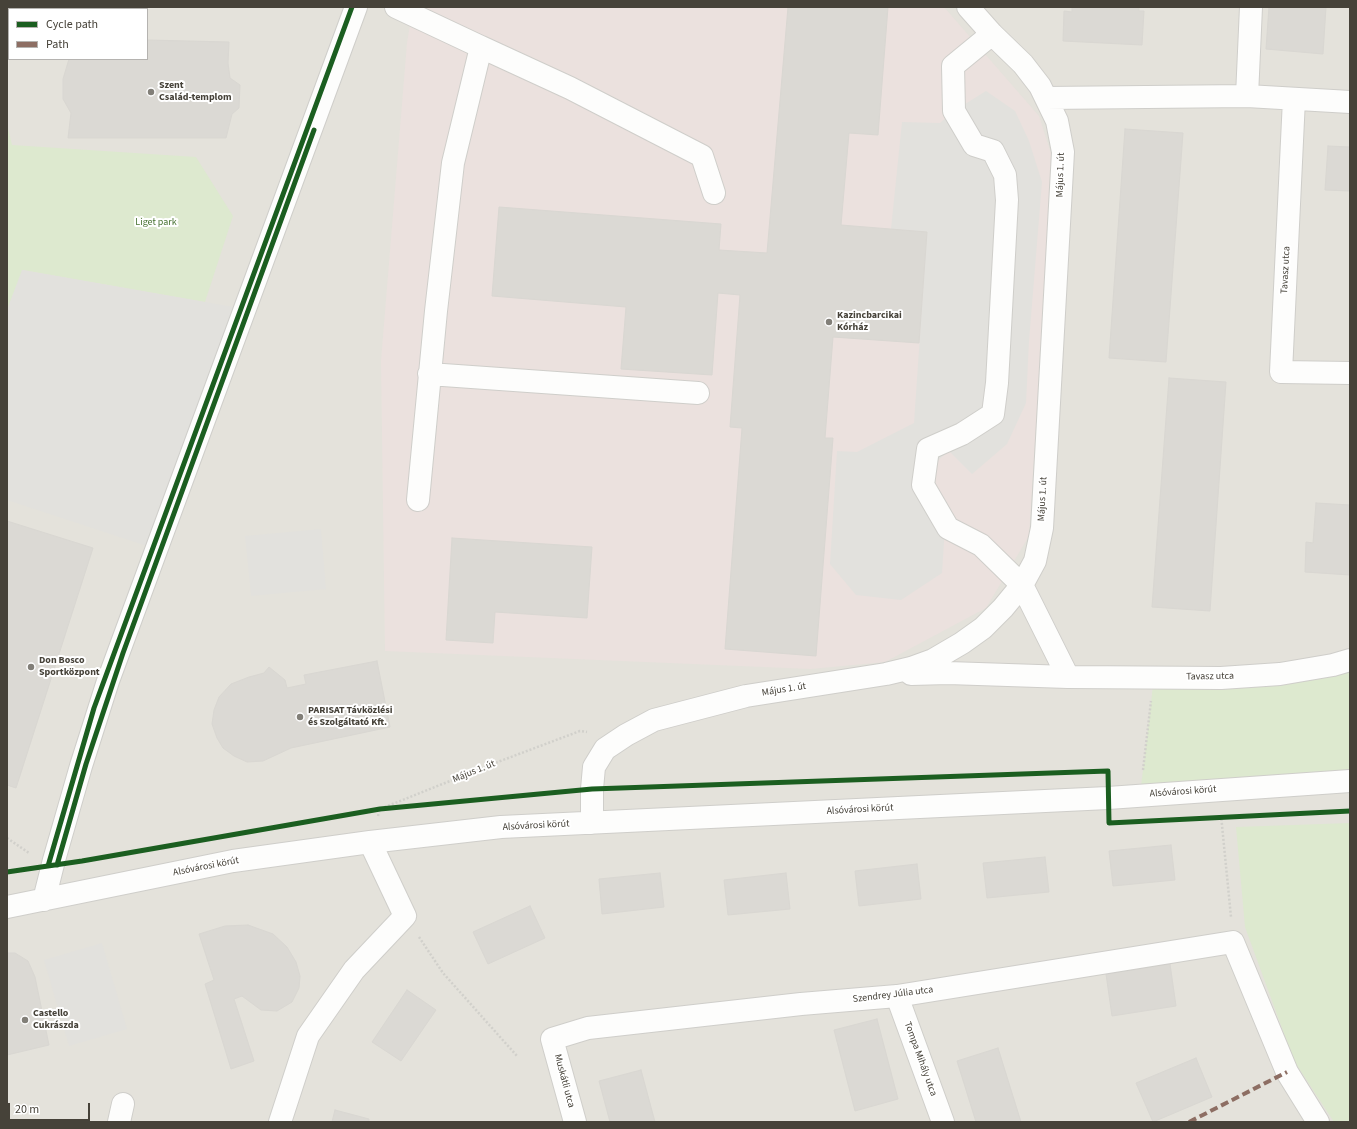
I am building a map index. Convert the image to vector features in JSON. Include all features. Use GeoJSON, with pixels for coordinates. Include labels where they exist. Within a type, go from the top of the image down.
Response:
{"type":"FeatureCollection","features":[{"type":"Feature","properties":{"kind":"street"},"geometry":{"type":"LineString","coordinates":[[44,900],[50,866],[108,681],[356,7]]}},
{"type":"Feature","properties":{"kind":"street"},"geometry":{"type":"LineString","coordinates":[[396,7],[570,88],[702,156],[714,193]]}},
{"type":"Feature","properties":{"kind":"street","name":"Május 1. út"},"geometry":{"type":"LineString","coordinates":[[592,823],[592,789],[594,767],[605,749],[626,735],[654,720],[746,696],[886,674],[911,668],[933,660],[962,643],[982,628],[1003,608],[1022,585],[1035,561],[1042,528],[1063,152],[1057,121],[1040,86],[1023,64],[992,34],[968,7]]}},
{"type":"Feature","properties":{"kind":"street"},"geometry":{"type":"LineString","coordinates":[[1247,96],[1251,7]]}},
{"type":"Feature","properties":{"kind":"street"},"geometry":{"type":"LineString","coordinates":[[992,34],[953,66],[954,111],[974,145],[993,151],[1005,175],[1007,200],[993,414],[962,434],[928,449],[923,485],[948,528],[981,545],[1022,585],[1068,677]]}},
{"type":"Feature","properties":{"kind":"street"},"geometry":{"type":"LineString","coordinates":[[418,500],[429,374],[453,163],[481,47]]}},
{"type":"Feature","properties":{"kind":"street"},"geometry":{"type":"LineString","coordinates":[[1046,98],[1247,96],[1350,102]]}},
{"type":"Feature","properties":{"kind":"street","name":"Tavasz utca"},"geometry":{"type":"LineString","coordinates":[[1294,99],[1281,372],[1350,373]]}},
{"type":"Feature","properties":{"kind":"street"},"geometry":{"type":"LineString","coordinates":[[429,374],[698,393]]}},
{"type":"Feature","properties":{"kind":"street","name":"Tavasz utca"},"geometry":{"type":"LineString","coordinates":[[886,674],[948,673],[1068,677],[1221,678],[1280,674],[1333,665],[1350,660]]}},
{"type":"Feature","properties":{"kind":"street","name":"Alsóvárosi körút"},"geometry":{"type":"LineString","coordinates":[[7,907],[233,861],[370,842],[501,828],[1108,798],[1350,781]]}},
{"type":"Feature","properties":{"kind":"street"},"geometry":{"type":"LineString","coordinates":[[280,1122],[308,1036],[354,970],[405,916],[370,842]]}},
{"type":"Feature","properties":{"kind":"street"},"geometry":{"type":"LineString","coordinates":[[1233,942],[1287,1072],[1318,1122]]}},
{"type":"Feature","properties":{"kind":"street","name":"Szendrey Júlia utca"},"geometry":{"type":"LineString","coordinates":[[552,1039],[588,1028],[801,1004],[896,996],[1233,942]]}},
{"type":"Feature","properties":{"kind":"street","name":"Tompa Mihály utca"},"geometry":{"type":"LineString","coordinates":[[896,996],[943,1122]]}},
{"type":"Feature","properties":{"kind":"street","name":"Muskátli utca"},"geometry":{"type":"LineString","coordinates":[[552,1039],[575,1122]]}},
{"type":"Feature","properties":{"kind":"path"},"geometry":{"type":"LineString","coordinates":[[1140,795],[1154,677]]}},
{"type":"Feature","properties":{"kind":"path"},"geometry":{"type":"LineString","coordinates":[[1219,790],[1233,942]]}},
{"type":"Feature","properties":{"kind":"path"},"geometry":{"type":"LineString","coordinates":[[372,810],[404,806]]}},
{"type":"Feature","properties":{"kind":"path"},"geometry":{"type":"LineString","coordinates":[[370,842],[380,809]]}},
{"type":"Feature","properties":{"kind":"path"},"geometry":{"type":"LineString","coordinates":[[1213,817],[1228,816]]}},
{"type":"Feature","properties":{"kind":"path"},"geometry":{"type":"LineString","coordinates":[[7,838],[50,866]]}},
{"type":"Feature","properties":{"kind":"path"},"geometry":{"type":"LineString","coordinates":[[405,916],[443,973],[517,1056]]}},
{"type":"Feature","properties":{"kind":"shaded area"},"geometry":{"type":"Polygon","coordinates":[[[7,7],[1350,7],[1350,1122],[7,1122],[7,7]]]}},
{"type":"Feature","properties":{"kind":"shaded area"},"geometry":{"type":"Polygon","coordinates":[[[413,7],[944,7],[1039,116],[1053,160],[1029,536],[986,608],[885,662],[811,669],[385,651],[381,361],[407,43],[413,7]]]}},
{"type":"Feature","properties":{"kind":"shaded area"},"geometry":{"type":"Polygon","coordinates":[[[986,91],[1015,111],[1029,141],[1042,182],[1029,341],[1026,403],[1007,444],[972,474],[949,451],[937,461],[935,485],[946,510],[942,573],[901,600],[856,595],[830,564],[837,451],[857,452],[914,423],[927,232],[891,229],[902,122],[940,123],[954,111],[986,91]]]}},
{"type":"Feature","properties":{"kind":"shaded area"},"geometry":{"type":"Polygon","coordinates":[[[22,270],[245,309],[156,549],[7,500],[7,310],[22,270]]]}},
{"type":"Feature","properties":{"kind":"shaded area"},"geometry":{"type":"Polygon","coordinates":[[[321,529],[326,589],[251,596],[245,536],[321,529]]]}},
{"type":"Feature","properties":{"kind":"shaded area"},"geometry":{"type":"Polygon","coordinates":[[[102,943],[127,1029],[69,1046],[44,960],[102,943]]]}},
{"type":"Feature","properties":{"kind":"green space","name":"Liget park"},"geometry":{"type":"Polygon","coordinates":[[[7,124],[12,145],[196,157],[233,216],[205,302],[23,270],[7,310],[7,124]]]}},
{"type":"Feature","properties":{"kind":"green space"},"geometry":{"type":"Polygon","coordinates":[[[1350,660],[1350,781],[1140,795],[1154,677],[1350,660]]]}},
{"type":"Feature","properties":{"kind":"green space"},"geometry":{"type":"Polygon","coordinates":[[[1350,823],[1350,1122],[1334,1122],[1294,1061],[1245,927],[1236,827],[1350,823]]]}},
{"type":"Feature","properties":{"kind":"building","name":"Kazincbarcikai Kórház"},"geometry":{"type":"Polygon","coordinates":[[[788,7],[888,7],[878,135],[849,133],[841,225],[927,232],[919,343],[833,337],[825,438],[833,438],[816,656],[725,649],[742,428],[730,427],[740,295],[718,293],[712,375],[621,369],[626,307],[492,296],[499,207],[721,224],[719,250],[767,253],[788,7]]]}},
{"type":"Feature","properties":{"kind":"building"},"geometry":{"type":"Polygon","coordinates":[[[1072,7],[1139,7],[1139,11],[1144,11],[1142,45],[1063,41],[1064,11],[1072,12],[1072,7]]]}},
{"type":"Feature","properties":{"kind":"building"},"geometry":{"type":"Polygon","coordinates":[[[1269,7],[1326,7],[1323,54],[1266,49],[1269,7]]]}},
{"type":"Feature","properties":{"kind":"building","name":"Szent Család-templom"},"geometry":{"type":"Polygon","coordinates":[[[148,40],[229,42],[228,63],[230,78],[240,85],[239,108],[232,114],[226,138],[68,138],[71,113],[63,99],[63,79],[69,60],[148,60],[148,40]]]}},
{"type":"Feature","properties":{"kind":"building"},"geometry":{"type":"Polygon","coordinates":[[[1125,129],[1183,133],[1166,362],[1109,358],[1125,129]]]}},
{"type":"Feature","properties":{"kind":"building"},"geometry":{"type":"Polygon","coordinates":[[[1328,146],[1350,147],[1350,191],[1325,190],[1328,146]]]}},
{"type":"Feature","properties":{"kind":"building"},"geometry":{"type":"Polygon","coordinates":[[[1169,378],[1226,382],[1210,611],[1152,607],[1169,378]]]}},
{"type":"Feature","properties":{"kind":"building"},"geometry":{"type":"Polygon","coordinates":[[[1316,503],[1350,505],[1350,575],[1305,572],[1306,542],[1313,543],[1316,503]]]}},
{"type":"Feature","properties":{"kind":"building","name":"Don Bosco Sportközpont"},"geometry":{"type":"Polygon","coordinates":[[[7,521],[93,548],[16,788],[7,785],[7,521]]]}},
{"type":"Feature","properties":{"kind":"building"},"geometry":{"type":"Polygon","coordinates":[[[452,538],[592,547],[587,618],[495,612],[493,643],[446,640],[452,538]]]}},
{"type":"Feature","properties":{"kind":"building","name":"PARISAT Távközlési és Szolgáltató Kft."},"geometry":{"type":"Polygon","coordinates":[[[377,661],[390,727],[291,748],[263,761],[247,762],[234,756],[223,748],[217,738],[212,724],[214,710],[219,697],[231,684],[264,673],[269,667],[285,680],[287,688],[306,684],[304,675],[377,661]]]}},
{"type":"Feature","properties":{"kind":"building"},"geometry":{"type":"Polygon","coordinates":[[[1171,845],[1175,880],[1113,886],[1109,851],[1171,845]]]}},
{"type":"Feature","properties":{"kind":"building"},"geometry":{"type":"Polygon","coordinates":[[[1045,857],[1049,892],[987,898],[983,863],[1045,857]]]}},
{"type":"Feature","properties":{"kind":"building"},"geometry":{"type":"Polygon","coordinates":[[[917,864],[921,899],[859,906],[855,871],[917,864]]]}},
{"type":"Feature","properties":{"kind":"building"},"geometry":{"type":"Polygon","coordinates":[[[660,873],[664,907],[602,914],[599,879],[660,873]]]}},
{"type":"Feature","properties":{"kind":"building"},"geometry":{"type":"Polygon","coordinates":[[[786,873],[790,909],[728,915],[724,880],[786,873]]]}},
{"type":"Feature","properties":{"kind":"building"},"geometry":{"type":"Polygon","coordinates":[[[530,906],[545,938],[488,964],[473,932],[530,906]]]}},
{"type":"Feature","properties":{"kind":"building"},"geometry":{"type":"Polygon","coordinates":[[[248,925],[273,934],[287,947],[296,962],[300,976],[299,988],[292,1002],[277,1011],[261,1010],[242,996],[234,999],[254,1061],[231,1069],[205,984],[214,980],[199,934],[225,926],[248,925]]]}},
{"type":"Feature","properties":{"kind":"building","name":"Castello Cukrászda"},"geometry":{"type":"Polygon","coordinates":[[[7,953],[15,953],[28,961],[35,977],[49,1045],[7,1055],[7,953]]]}},
{"type":"Feature","properties":{"kind":"building"},"geometry":{"type":"Polygon","coordinates":[[[1170,964],[1176,1006],[1112,1016],[1106,974],[1170,964]]]}},
{"type":"Feature","properties":{"kind":"building"},"geometry":{"type":"Polygon","coordinates":[[[407,990],[436,1010],[401,1061],[372,1042],[407,990]]]}},
{"type":"Feature","properties":{"kind":"building"},"geometry":{"type":"Polygon","coordinates":[[[877,1019],[898,1099],[855,1111],[834,1030],[877,1019]]]}},
{"type":"Feature","properties":{"kind":"building"},"geometry":{"type":"Polygon","coordinates":[[[998,1048],[1021,1122],[976,1122],[957,1061],[998,1048]]]}},
{"type":"Feature","properties":{"kind":"building"},"geometry":{"type":"Polygon","coordinates":[[[1196,1058],[1212,1097],[1153,1122],[1136,1083],[1196,1058]]]}},
{"type":"Feature","properties":{"kind":"building"},"geometry":{"type":"Polygon","coordinates":[[[641,1070],[655,1122],[610,1122],[599,1081],[641,1070]]]}},
{"type":"Feature","properties":{"kind":"building"},"geometry":{"type":"Polygon","coordinates":[[[335,1110],[369,1119],[369,1122],[332,1122],[335,1110]]]}},
{"type":"Feature","properties":{"kind":"marked path"},"geometry":{"type":"LineString","coordinates":[[1189,1122],[1287,1072]]}},
{"type":"Feature","properties":{"kind":"cycle path"},"geometry":{"type":"LineString","coordinates":[[48,866],[94,708],[352,7]]}},
{"type":"Feature","properties":{"kind":"cycle path"},"geometry":{"type":"LineString","coordinates":[[57,865],[86,764],[123,653],[314,130]]}},
{"type":"Feature","properties":{"kind":"cycle path"},"geometry":{"type":"LineString","coordinates":[[7,872],[82,861],[380,809],[592,789],[1108,771],[1109,823],[1350,811]]}},
{"type":"Feature","properties":{"kind":"place","name":"Szent Család-templom"},"geometry":{"type":"Point","coordinates":[151,92]}},
{"type":"Feature","properties":{"kind":"place","name":"Kazincbarcikai Kórház"},"geometry":{"type":"Point","coordinates":[829,322]}},
{"type":"Feature","properties":{"kind":"place","name":"Don Bosco Sportközpont"},"geometry":{"type":"Point","coordinates":[31,667]}},
{"type":"Feature","properties":{"kind":"place","name":"PARISAT Távközlési és Szolgáltató Kft."},"geometry":{"type":"Point","coordinates":[300,717]}},
{"type":"Feature","properties":{"kind":"place","name":"Castello Cukrászda"},"geometry":{"type":"Point","coordinates":[25,1020]}}]}
